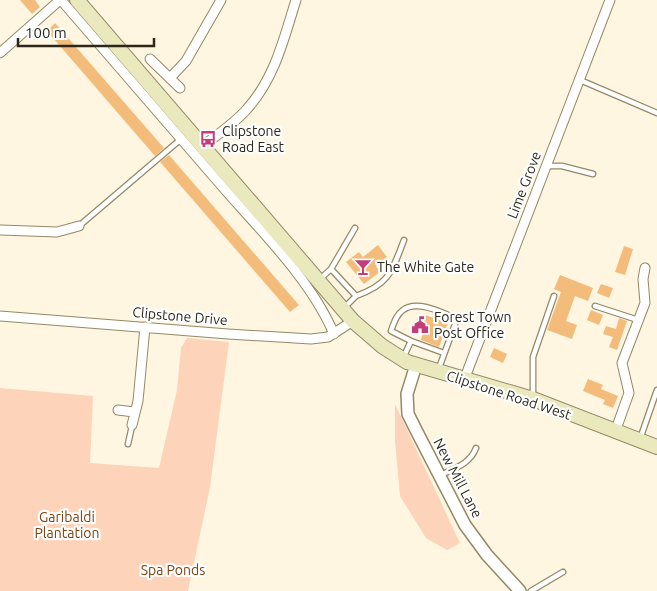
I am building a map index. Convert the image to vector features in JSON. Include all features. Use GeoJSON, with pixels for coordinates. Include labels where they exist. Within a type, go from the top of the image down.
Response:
{"type":"FeatureCollection","features":[{"type":"Feature","properties":{"kind":"main road"},"geometry":{"type":"LineString","coordinates":[[77,0],[353,321],[382,346],[402,360],[416,365]]}},
{"type":"Feature","properties":{"kind":"main road","name":"Clipstone Road West"},"geometry":{"type":"LineString","coordinates":[[416,365],[532,399],[657,447]]}},
{"type":"Feature","properties":{"kind":"street"},"geometry":{"type":"LineString","coordinates":[[0,53],[61,0],[310,291],[321,307],[334,334]]}},
{"type":"Feature","properties":{"kind":"street"},"geometry":{"type":"LineString","coordinates":[[170,78],[188,58],[221,0]]}},
{"type":"Feature","properties":{"kind":"street"},"geometry":{"type":"LineString","coordinates":[[204,146],[242,114],[258,95],[277,60],[296,0]]}},
{"type":"Feature","properties":{"kind":"street","name":"Lime Grove"},"geometry":{"type":"LineString","coordinates":[[464,380],[610,0]]}},
{"type":"Feature","properties":{"kind":"street"},"geometry":{"type":"LineString","coordinates":[[150,60],[180,88]]}},
{"type":"Feature","properties":{"kind":"street"},"geometry":{"type":"LineString","coordinates":[[0,230],[57,232],[79,226]]}},
{"type":"Feature","properties":{"kind":"street"},"geometry":{"type":"LineString","coordinates":[[615,432],[629,393],[622,363],[645,303],[643,280],[645,268]]}},
{"type":"Feature","properties":{"kind":"street","name":"Clipstone Drive"},"geometry":{"type":"LineString","coordinates":[[0,316],[312,339],[328,337],[353,321]]}},
{"type":"Feature","properties":{"kind":"street"},"geometry":{"type":"LineString","coordinates":[[132,425],[138,401],[145,327]]}},
{"type":"Feature","properties":{"kind":"street","name":"New Mill Lane"},"geometry":{"type":"LineString","coordinates":[[416,365],[406,394],[408,414],[465,525],[487,555],[520,591]]}},
{"type":"Feature","properties":{"kind":"street"},"geometry":{"type":"LineString","coordinates":[[118,410],[134,412]]}},
{"type":"Feature","properties":{"kind":"lane"},"geometry":{"type":"LineString","coordinates":[[580,80],[657,113]]}},
{"type":"Feature","properties":{"kind":"lane"},"geometry":{"type":"LineString","coordinates":[[79,226],[181,139]]}},
{"type":"Feature","properties":{"kind":"lane"},"geometry":{"type":"LineString","coordinates":[[546,166],[562,166],[593,174]]}},
{"type":"Feature","properties":{"kind":"lane"},"geometry":{"type":"LineString","coordinates":[[318,281],[331,269],[355,228]]}},
{"type":"Feature","properties":{"kind":"lane"},"geometry":{"type":"LineString","coordinates":[[343,309],[356,296],[378,287],[386,279],[393,268],[404,240]]}},
{"type":"Feature","properties":{"kind":"lane"},"geometry":{"type":"LineString","coordinates":[[331,269],[356,296]]}},
{"type":"Feature","properties":{"kind":"lane"},"geometry":{"type":"LineString","coordinates":[[532,399],[533,357],[554,296]]}},
{"type":"Feature","properties":{"kind":"lane"},"geometry":{"type":"LineString","coordinates":[[437,372],[457,319],[443,313],[414,306],[403,309],[398,314],[391,331],[411,341],[444,353]]}},
{"type":"Feature","properties":{"kind":"lane"},"geometry":{"type":"LineString","coordinates":[[595,306],[638,320]]}},
{"type":"Feature","properties":{"kind":"lane"},"geometry":{"type":"LineString","coordinates":[[402,360],[411,341]]}},
{"type":"Feature","properties":{"kind":"lane"},"geometry":{"type":"LineString","coordinates":[[640,441],[657,390]]}},
{"type":"Feature","properties":{"kind":"lane"},"geometry":{"type":"LineString","coordinates":[[128,444],[132,425]]}},
{"type":"Feature","properties":{"kind":"lane"},"geometry":{"type":"LineString","coordinates":[[440,476],[467,462],[472,457],[476,448]]}},
{"type":"Feature","properties":{"kind":"lane"},"geometry":{"type":"LineString","coordinates":[[531,591],[563,572]]}},
{"type":"Feature","properties":{"kind":"green space","name":"Garibaldi Plantation"},"geometry":{"type":"Polygon","coordinates":[[[187,338],[229,342],[210,487],[188,591],[0,591],[0,388],[93,396],[90,463],[159,468],[177,390],[181,348],[187,338]]]}},
{"type":"Feature","properties":{"kind":"green space"},"geometry":{"type":"Polygon","coordinates":[[[395,404],[460,543],[447,550],[426,538],[400,496],[395,441],[395,404]]]}},
{"type":"Feature","properties":{"kind":"building"},"geometry":{"type":"Polygon","coordinates":[[[20,0],[35,0],[40,7],[32,14],[20,0]]]}},
{"type":"Feature","properties":{"kind":"building"},"geometry":{"type":"Polygon","coordinates":[[[55,23],[164,148],[155,156],[47,31],[55,23]]]}},
{"type":"Feature","properties":{"kind":"building"},"geometry":{"type":"Polygon","coordinates":[[[169,155],[299,305],[290,312],[160,162],[169,155]]]}},
{"type":"Feature","properties":{"kind":"building"},"geometry":{"type":"Polygon","coordinates":[[[378,245],[387,257],[376,266],[380,272],[364,284],[346,262],[359,252],[363,257],[378,245]]]}},
{"type":"Feature","properties":{"kind":"building"},"geometry":{"type":"Polygon","coordinates":[[[624,246],[633,249],[625,275],[615,272],[624,246]]]}},
{"type":"Feature","properties":{"kind":"building"},"geometry":{"type":"Polygon","coordinates":[[[560,275],[593,288],[588,301],[575,296],[566,321],[577,325],[572,339],[547,330],[561,292],[554,289],[560,275]]]}},
{"type":"Feature","properties":{"kind":"building"},"geometry":{"type":"Polygon","coordinates":[[[601,284],[613,288],[609,298],[597,293],[601,284]]]}},
{"type":"Feature","properties":{"kind":"building"},"geometry":{"type":"Polygon","coordinates":[[[591,310],[603,315],[599,325],[587,320],[591,310]]]}},
{"type":"Feature","properties":{"kind":"building"},"geometry":{"type":"Polygon","coordinates":[[[425,315],[448,323],[439,347],[421,340],[423,333],[414,330],[417,319],[423,321],[425,315]]]}},
{"type":"Feature","properties":{"kind":"building"},"geometry":{"type":"Polygon","coordinates":[[[619,318],[627,321],[617,350],[609,347],[613,337],[603,334],[606,326],[616,329],[619,318]]]}},
{"type":"Feature","properties":{"kind":"building"},"geometry":{"type":"Polygon","coordinates":[[[494,348],[507,354],[503,363],[490,357],[494,348]]]}},
{"type":"Feature","properties":{"kind":"building"},"geometry":{"type":"Polygon","coordinates":[[[588,379],[603,385],[601,389],[618,396],[613,408],[603,404],[605,400],[583,391],[588,379]]]}},
{"type":"Feature","properties":{"kind":"place","name":"Clipstone Road East"},"geometry":{"type":"Point","coordinates":[208,139]}},
{"type":"Feature","properties":{"kind":"place","name":"The White Gate"},"geometry":{"type":"Point","coordinates":[363,267]}},
{"type":"Feature","properties":{"kind":"place","name":"Forest Town Post Office"},"geometry":{"type":"Point","coordinates":[420,325]}},
{"type":"Feature","properties":{"kind":"park label","name":"Spa Ponds"},"geometry":{"type":"Point","coordinates":[173,570]}}]}
